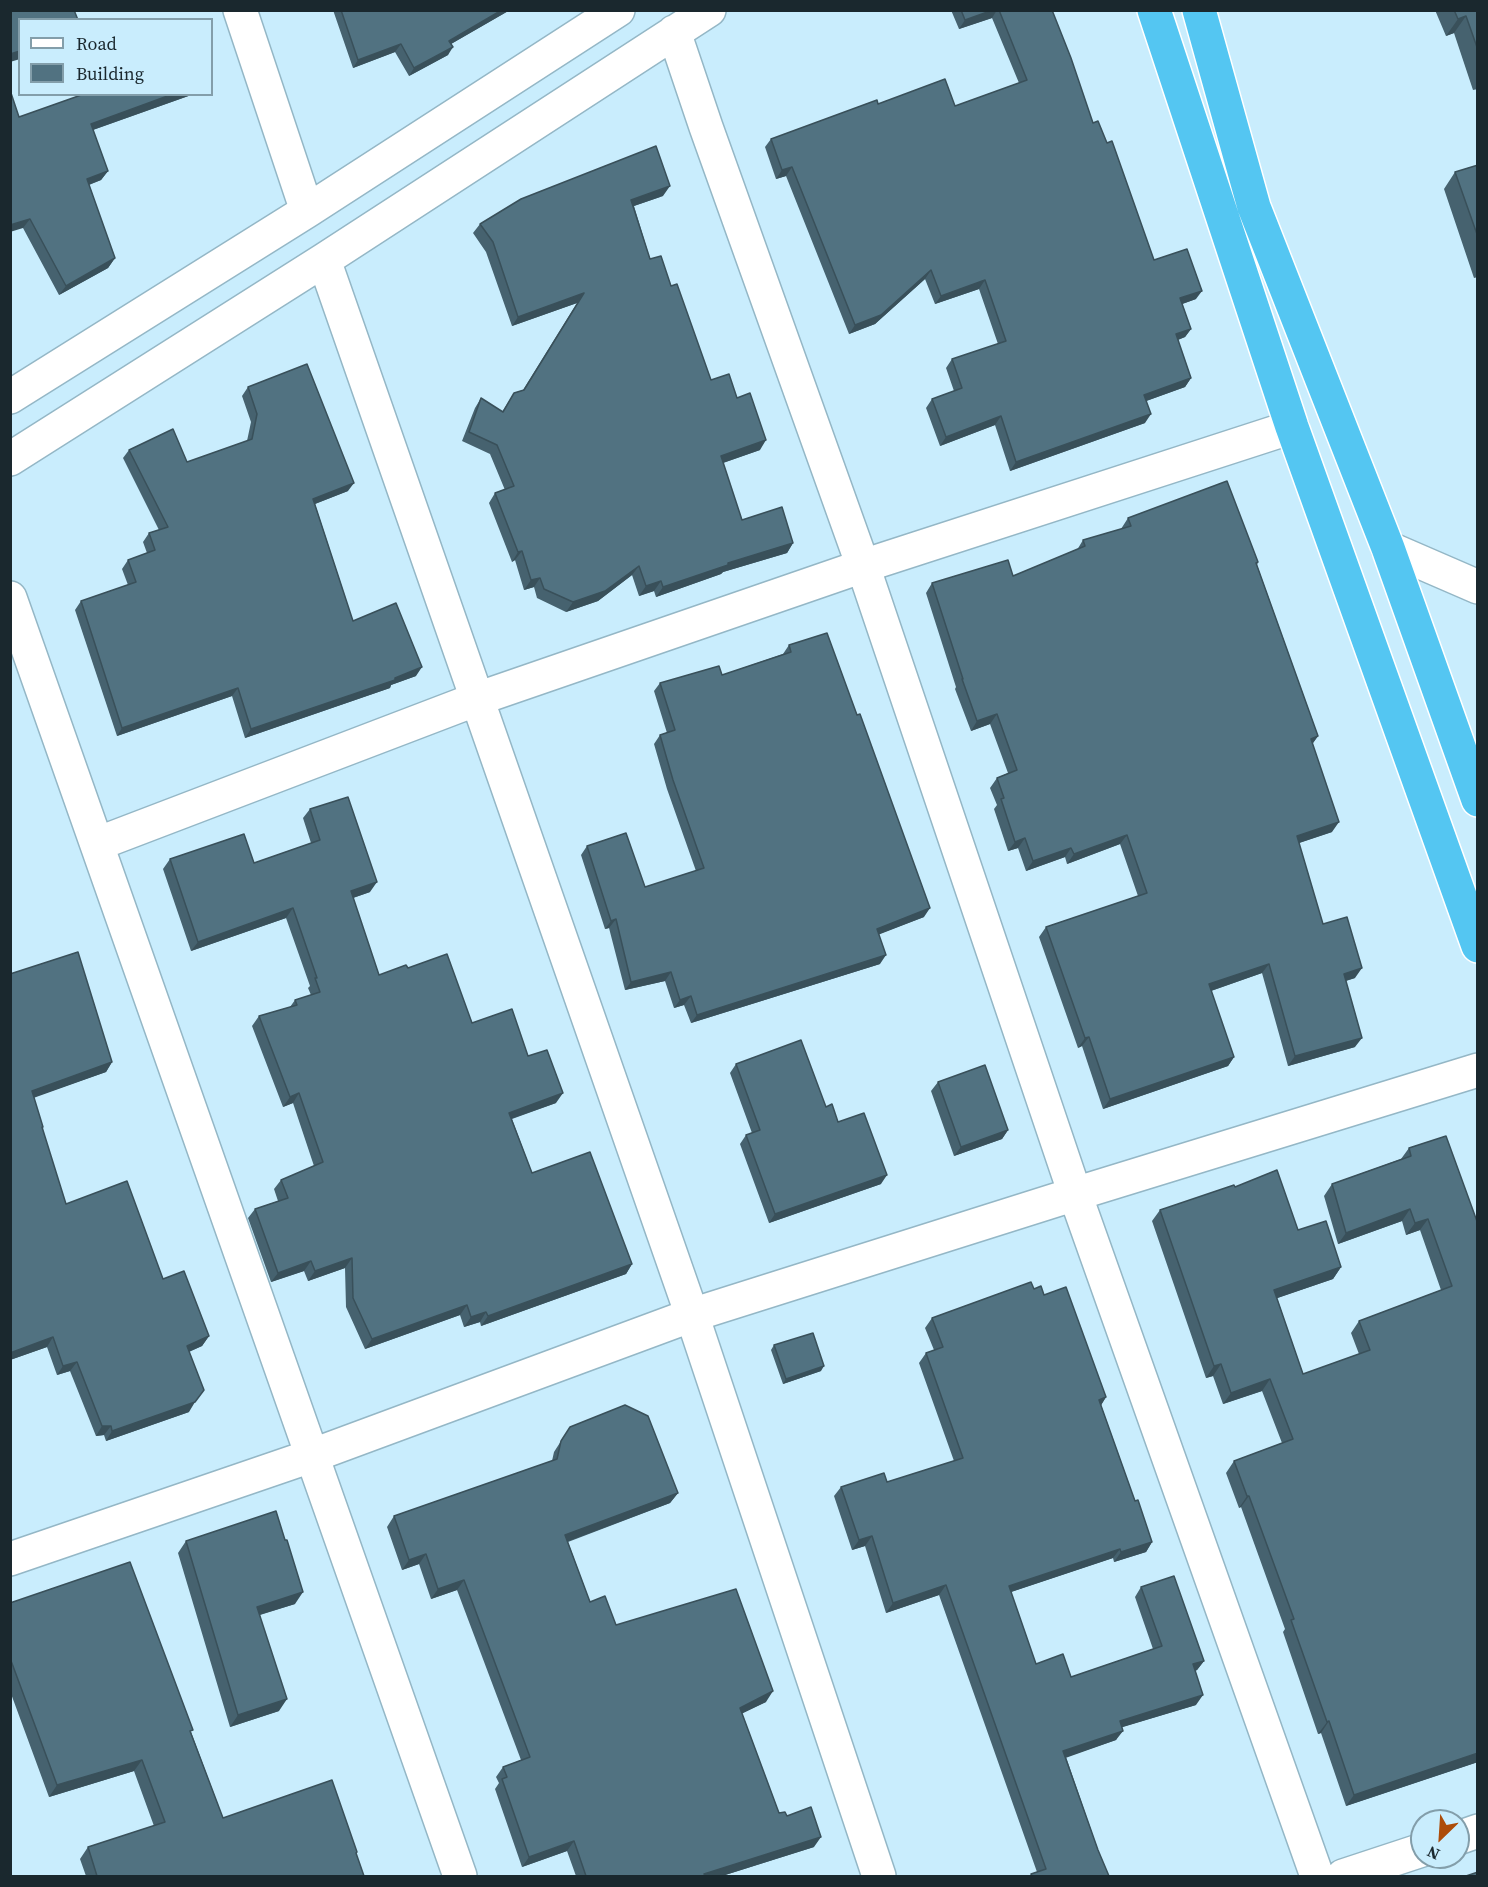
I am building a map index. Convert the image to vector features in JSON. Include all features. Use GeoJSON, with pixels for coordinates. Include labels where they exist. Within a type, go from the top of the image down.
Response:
{"type":"FeatureCollection","features":[{"type":"Feature","properties":{"kind":"highway"},"geometry":{"type":"LineString","coordinates":[[1154,10],[1292,427],[1478,946]]}},
{"type":"Feature","properties":{"kind":"highway"},"geometry":{"type":"LineString","coordinates":[[1199,10],[1254,207],[1388,548],[1478,800]]}},
{"type":"Feature","properties":{"kind":"street"},"geometry":{"type":"LineString","coordinates":[[240,10],[307,211]]}},
{"type":"Feature","properties":{"kind":"street"},"geometry":{"type":"LineString","coordinates":[[10,397],[307,211],[618,10]]}},
{"type":"Feature","properties":{"kind":"street"},"geometry":{"type":"LineString","coordinates":[[10,459],[324,261],[709,10]]}},
{"type":"Feature","properties":{"kind":"street"},"geometry":{"type":"LineString","coordinates":[[674,32],[863,566],[1075,1194],[1317,1876]]}},
{"type":"Feature","properties":{"kind":"street"},"geometry":{"type":"LineString","coordinates":[[324,261],[692,1316],[879,1876]]}},
{"type":"Feature","properties":{"kind":"street"},"geometry":{"type":"LineString","coordinates":[[97,844],[477,699],[863,566],[1292,427]]}},
{"type":"Feature","properties":{"kind":"street"},"geometry":{"type":"LineString","coordinates":[[1388,548],[1478,587]]}},
{"type":"Feature","properties":{"kind":"street"},"geometry":{"type":"LineString","coordinates":[[10,598],[460,1876]]}},
{"type":"Feature","properties":{"kind":"street"},"geometry":{"type":"LineString","coordinates":[[10,1559],[311,1456],[692,1316],[1075,1194],[1478,1070]]}},
{"type":"Feature","properties":{"kind":"street"},"geometry":{"type":"LineString","coordinates":[[1343,1876],[1410,1854]]}},
{"type":"Feature","properties":{"kind":"building"},"geometry":{"type":"Polygon","coordinates":[[[10,10],[74,10],[77,18],[18,18],[18,52],[10,54],[10,10]]]}},
{"type":"Feature","properties":{"kind":"building"},"geometry":{"type":"Polygon","coordinates":[[[341,10],[502,10],[449,41],[453,47],[414,68],[401,44],[358,60],[341,10]]]}},
{"type":"Feature","properties":{"kind":"building"},"geometry":{"type":"Polygon","coordinates":[[[961,10],[993,10],[965,20],[961,10]]]}},
{"type":"Feature","properties":{"kind":"building"},"geometry":{"type":"Polygon","coordinates":[[[999,10],[1052,10],[1093,123],[1098,121],[1107,143],[1112,141],[1154,260],[1187,249],[1202,291],[1180,298],[1191,329],[1176,334],[1191,378],[1144,395],[1151,414],[1016,462],[1001,416],[946,437],[932,399],[962,388],[952,359],[1006,341],[985,280],[941,296],[931,270],[881,315],[855,325],[792,167],[782,170],[771,139],[877,100],[878,104],[945,79],[955,106],[1027,80],[999,10]]]}},
{"type":"Feature","properties":{"kind":"building"},"geometry":{"type":"Polygon","coordinates":[[[1454,10],[1478,10],[1478,50],[1466,16],[1458,19],[1454,10]]]}},
{"type":"Feature","properties":{"kind":"building"},"geometry":{"type":"Polygon","coordinates":[[[10,90],[19,117],[78,96],[168,96],[91,124],[108,171],[87,179],[115,258],[66,286],[30,219],[10,225],[10,90]]]}},
{"type":"Feature","properties":{"kind":"building"},"geometry":{"type":"Polygon","coordinates":[[[656,146],[670,186],[631,200],[650,259],[661,256],[671,286],[677,284],[711,380],[729,374],[737,398],[750,393],[766,440],[721,456],[742,520],[782,507],[793,543],[728,563],[728,565],[663,587],[661,581],[646,586],[639,566],[605,591],[573,602],[544,589],[540,578],[531,580],[522,551],[518,552],[495,493],[514,486],[497,445],[469,432],[481,398],[503,412],[514,393],[524,390],[584,293],[518,317],[493,242],[480,224],[521,199],[656,146]]]}},
{"type":"Feature","properties":{"kind":"building"},"geometry":{"type":"Polygon","coordinates":[[[1478,165],[1478,237],[1455,172],[1478,165]]]}},
{"type":"Feature","properties":{"kind":"building"},"geometry":{"type":"Polygon","coordinates":[[[307,364],[354,483],[313,499],[353,621],[396,603],[422,667],[395,678],[395,680],[251,729],[238,688],[122,728],[81,601],[136,582],[128,560],[155,550],[149,533],[168,527],[129,450],[173,429],[187,462],[252,439],[257,414],[248,387],[307,364]]]}},
{"type":"Feature","properties":{"kind":"building"},"geometry":{"type":"Polygon","coordinates":[[[1227,481],[1258,562],[1256,563],[1318,736],[1311,739],[1339,822],[1297,836],[1323,924],[1347,917],[1362,968],[1344,974],[1362,1038],[1295,1056],[1269,964],[1209,984],[1234,1057],[1110,1099],[1089,1037],[1085,1038],[1046,927],[1147,893],[1127,835],[1074,854],[1071,848],[1033,861],[1025,838],[1015,842],[1001,799],[1004,798],[997,778],[1017,770],[997,714],[977,721],[932,583],[1008,560],[1013,576],[1085,546],[1083,540],[1131,526],[1128,518],[1227,481]]]}},
{"type":"Feature","properties":{"kind":"building"},"geometry":{"type":"Polygon","coordinates":[[[827,633],[857,715],[860,714],[930,908],[877,929],[886,955],[697,1015],[691,996],[680,1000],[671,972],[631,982],[616,919],[611,921],[587,846],[626,833],[645,887],[704,868],[660,735],[675,730],[660,683],[719,666],[722,675],[791,652],[789,645],[827,633]]]}},
{"type":"Feature","properties":{"kind":"building"},"geometry":{"type":"Polygon","coordinates":[[[348,797],[377,882],[351,891],[379,975],[406,965],[408,968],[447,954],[472,1023],[512,1009],[528,1056],[547,1050],[563,1093],[509,1113],[532,1173],[590,1152],[632,1264],[488,1316],[486,1312],[471,1317],[467,1305],[372,1339],[353,1298],[352,1258],[315,1271],[311,1261],[278,1273],[255,1209],[288,1198],[281,1180],[323,1162],[299,1093],[290,1097],[259,1016],[297,1005],[295,1000],[320,992],[315,978],[317,978],[293,908],[198,942],[170,859],[244,834],[254,863],[320,840],[310,809],[348,797]]]}},
{"type":"Feature","properties":{"kind":"building"},"geometry":{"type":"Polygon","coordinates":[[[78,952],[112,1062],[32,1091],[66,1204],[127,1181],[163,1279],[184,1271],[209,1336],[187,1346],[204,1390],[195,1402],[112,1431],[111,1426],[102,1426],[77,1362],[63,1366],[53,1337],[10,1353],[10,974],[78,952]]]}},
{"type":"Feature","properties":{"kind":"building"},"geometry":{"type":"Polygon","coordinates":[[[801,1040],[826,1107],[832,1104],[838,1122],[864,1113],[887,1175],[775,1214],[746,1135],[760,1130],[736,1064],[801,1040]]]}},
{"type":"Feature","properties":{"kind":"building"},"geometry":{"type":"Polygon","coordinates":[[[985,1065],[1008,1130],[961,1147],[938,1082],[985,1065]]]}},
{"type":"Feature","properties":{"kind":"building"},"geometry":{"type":"Polygon","coordinates":[[[1446,1136],[1478,1224],[1478,1753],[1354,1795],[1291,1620],[1294,1619],[1234,1461],[1293,1439],[1270,1379],[1231,1393],[1221,1364],[1214,1366],[1160,1210],[1234,1185],[1235,1187],[1277,1170],[1298,1230],[1326,1221],[1341,1267],[1274,1290],[1303,1374],[1370,1350],[1359,1321],[1452,1286],[1428,1219],[1415,1223],[1410,1209],[1346,1233],[1332,1184],[1411,1156],[1409,1148],[1446,1136]]]}},
{"type":"Feature","properties":{"kind":"building"},"geometry":{"type":"Polygon","coordinates":[[[1031,1282],[1034,1289],[1041,1286],[1044,1295],[1066,1287],[1106,1397],[1099,1400],[1152,1542],[1121,1552],[1120,1549],[1009,1586],[1036,1664],[1063,1654],[1071,1677],[1162,1646],[1141,1587],[1174,1576],[1204,1661],[1193,1664],[1203,1695],[1120,1721],[1123,1731],[1063,1751],[1109,1876],[1032,1876],[1031,1874],[1046,1869],[946,1585],[893,1603],[872,1536],[859,1540],[841,1487],[884,1473],[887,1482],[963,1458],[926,1353],[943,1347],[932,1318],[1031,1282]]]}},
{"type":"Feature","properties":{"kind":"building"},"geometry":{"type":"Polygon","coordinates":[[[813,1333],[824,1366],[786,1379],[774,1345],[813,1333]]]}},
{"type":"Feature","properties":{"kind":"building"},"geometry":{"type":"Polygon","coordinates":[[[625,1405],[648,1416],[678,1493],[565,1535],[590,1602],[605,1596],[616,1625],[736,1589],[773,1691],[740,1708],[779,1813],[785,1812],[787,1816],[811,1807],[821,1837],[704,1874],[705,1876],[586,1876],[574,1841],[529,1857],[502,1779],[507,1777],[503,1767],[530,1757],[464,1580],[438,1589],[426,1554],[409,1560],[394,1516],[557,1459],[561,1441],[570,1427],[625,1405]]]}},
{"type":"Feature","properties":{"kind":"building"},"geometry":{"type":"Polygon","coordinates":[[[276,1511],[303,1592],[257,1607],[287,1699],[238,1715],[186,1541],[276,1511]]]}},
{"type":"Feature","properties":{"kind":"building"},"geometry":{"type":"Polygon","coordinates":[[[130,1562],[193,1730],[190,1731],[223,1818],[332,1780],[364,1876],[97,1876],[88,1847],[165,1822],[142,1760],[57,1785],[10,1658],[10,1603],[130,1562]]]}},
{"type":"Feature","properties":{"kind":"building"},"geometry":{"type":"Polygon","coordinates":[[[1478,1872],[1478,1876],[1466,1876],[1478,1872]]]}}]}
